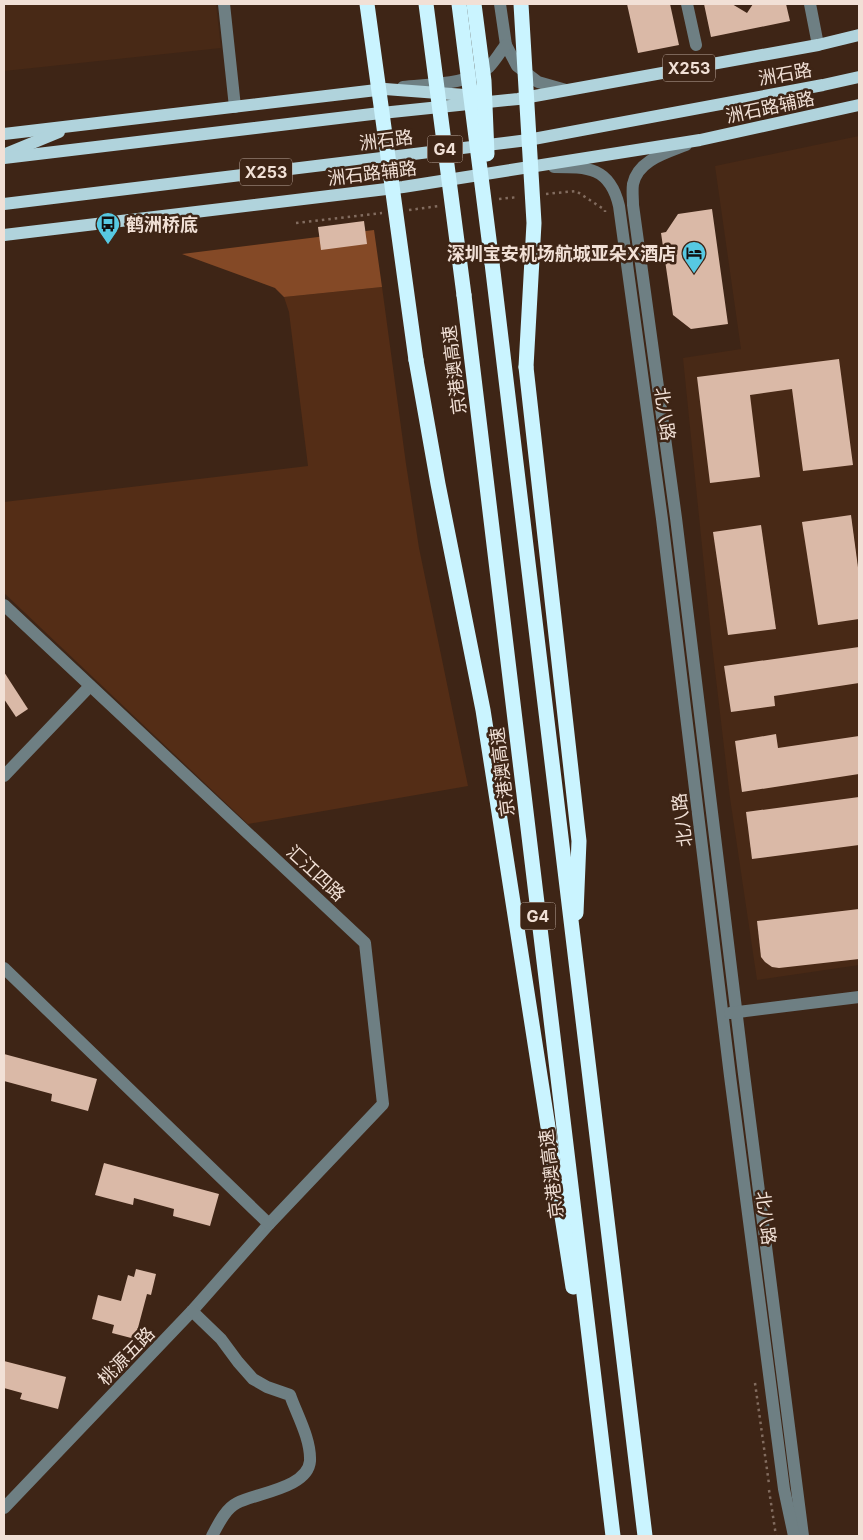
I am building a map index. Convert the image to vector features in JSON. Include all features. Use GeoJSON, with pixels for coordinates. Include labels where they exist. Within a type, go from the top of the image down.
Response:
{"type":"FeatureCollection","features":[{"type":"Feature","properties":{"kind":"highway"},"geometry":{"type":"LineString","coordinates":[[367,4],[416,360],[438,484],[483,710],[613,1531]]}},
{"type":"Feature","properties":{"kind":"highway","name":"京港澳高速"},"geometry":{"type":"LineString","coordinates":[[426,4],[464,295],[613,1531]]}},
{"type":"Feature","properties":{"kind":"highway","name":"G4"},"geometry":{"type":"LineString","coordinates":[[459,4],[492,263],[645,1536]]}},
{"type":"Feature","properties":{"kind":"highway"},"geometry":{"type":"LineString","coordinates":[[474,4],[484,81],[492,263]]}},
{"type":"Feature","properties":{"kind":"highway"},"geometry":{"type":"LineString","coordinates":[[521,4],[534,223],[526,367],[579,842],[575,962]]}},
{"type":"Feature","properties":{"kind":"main road","name":"洲石路"},"geometry":{"type":"LineString","coordinates":[[4,156],[518,99],[859,35]]}},
{"type":"Feature","properties":{"kind":"main road","name":"洲石路"},"geometry":{"type":"LineString","coordinates":[[4,204],[528,140],[859,77]]}},
{"type":"Feature","properties":{"kind":"main road"},"geometry":{"type":"LineString","coordinates":[[4,134],[385,89],[518,99]]}},
{"type":"Feature","properties":{"kind":"main road","name":"洲石路辅路"},"geometry":{"type":"LineString","coordinates":[[4,236],[403,187],[534,167],[700,140],[859,105]]}},
{"type":"Feature","properties":{"kind":"main road"},"geometry":{"type":"LineString","coordinates":[[4,156],[76,126]]}},
{"type":"Feature","properties":{"kind":"street"},"geometry":{"type":"LineString","coordinates":[[224,4],[235,107]]}},
{"type":"Feature","properties":{"kind":"street"},"geometry":{"type":"LineString","coordinates":[[374,4],[385,89],[476,77],[490,67],[506,45]]}},
{"type":"Feature","properties":{"kind":"street"},"geometry":{"type":"LineString","coordinates":[[500,4],[506,45],[517,66],[538,82],[566,90]]}},
{"type":"Feature","properties":{"kind":"street"},"geometry":{"type":"LineString","coordinates":[[687,4],[696,45]]}},
{"type":"Feature","properties":{"kind":"street"},"geometry":{"type":"LineString","coordinates":[[810,4],[818,44]]}},
{"type":"Feature","properties":{"kind":"street","name":"北八路"},"geometry":{"type":"LineString","coordinates":[[700,140],[646,163],[638,171],[633,184],[633,205],[675,508],[803,1536]]}},
{"type":"Feature","properties":{"kind":"street","name":"北八路"},"geometry":{"type":"LineString","coordinates":[[534,167],[580,167],[601,173],[616,193],[619,206],[662,519],[722,1013],[784,1489],[794,1536]]}},
{"type":"Feature","properties":{"kind":"street","name":"汇江四路"},"geometry":{"type":"LineString","coordinates":[[4,605],[365,943],[383,1104],[269,1224]]}},
{"type":"Feature","properties":{"kind":"street"},"geometry":{"type":"LineString","coordinates":[[4,776],[90,686]]}},
{"type":"Feature","properties":{"kind":"street"},"geometry":{"type":"LineString","coordinates":[[4,968],[269,1224]]}},
{"type":"Feature","properties":{"kind":"street"},"geometry":{"type":"LineString","coordinates":[[722,1013],[859,997]]}},
{"type":"Feature","properties":{"kind":"street","name":"桃源五路"},"geometry":{"type":"LineString","coordinates":[[6,1501],[192,1312],[269,1224]]}},
{"type":"Feature","properties":{"kind":"street"},"geometry":{"type":"LineString","coordinates":[[192,1312],[221,1339],[253,1379],[267,1387],[290,1395],[306,1437],[310,1460],[308,1468],[302,1476],[289,1484],[236,1503],[224,1514],[212,1536]]}},
{"type":"Feature","properties":{"kind":"path"},"geometry":{"type":"LineString","coordinates":[[537,195],[576,191],[605,210],[606,220]]}},
{"type":"Feature","properties":{"kind":"path"},"geometry":{"type":"LineString","coordinates":[[499,200],[518,197]]}},
{"type":"Feature","properties":{"kind":"path"},"geometry":{"type":"LineString","coordinates":[[402,211],[441,206]]}},
{"type":"Feature","properties":{"kind":"path"},"geometry":{"type":"LineString","coordinates":[[296,223],[383,213]]}},
{"type":"Feature","properties":{"kind":"path"},"geometry":{"type":"LineString","coordinates":[[755,1380],[776,1536]]}},
{"type":"Feature","properties":{"kind":"shaded area"},"geometry":{"type":"Polygon","coordinates":[[[4,4],[216,4],[221,48],[4,71],[4,4]]]}},
{"type":"Feature","properties":{"kind":"shaded area"},"geometry":{"type":"Polygon","coordinates":[[[859,136],[859,965],[757,980],[730,798],[712,645],[683,358],[741,349],[715,166],[859,136]]]}},
{"type":"Feature","properties":{"kind":"shaded area"},"geometry":{"type":"Polygon","coordinates":[[[374,230],[382,287],[284,297],[275,288],[182,254],[374,230]]]}},
{"type":"Feature","properties":{"kind":"shaded area"},"geometry":{"type":"Polygon","coordinates":[[[382,287],[419,548],[468,786],[248,824],[4,593],[4,502],[308,466],[289,312],[284,297],[382,287]]]}},
{"type":"Feature","properties":{"kind":"building"},"geometry":{"type":"Polygon","coordinates":[[[627,4],[670,4],[679,45],[638,53],[627,4]]]}},
{"type":"Feature","properties":{"kind":"building"},"geometry":{"type":"Polygon","coordinates":[[[704,4],[732,4],[747,13],[753,4],[786,4],[790,21],[711,37],[704,4]]]}},
{"type":"Feature","properties":{"kind":"building","name":"深圳宝安机场航城亚朵X酒店"},"geometry":{"type":"Polygon","coordinates":[[[712,209],[728,324],[691,329],[673,315],[661,233],[666,232],[678,214],[712,209]]]}},
{"type":"Feature","properties":{"kind":"building"},"geometry":{"type":"Polygon","coordinates":[[[364,221],[367,244],[321,250],[318,227],[364,221]]]}},
{"type":"Feature","properties":{"kind":"building"},"geometry":{"type":"Polygon","coordinates":[[[839,359],[853,465],[803,471],[792,389],[750,395],[760,477],[710,483],[697,377],[839,359]]]}},
{"type":"Feature","properties":{"kind":"building"},"geometry":{"type":"Polygon","coordinates":[[[851,515],[859,575],[859,619],[818,625],[802,522],[851,515]]]}},
{"type":"Feature","properties":{"kind":"building"},"geometry":{"type":"Polygon","coordinates":[[[761,525],[776,629],[728,635],[713,532],[761,525]]]}},
{"type":"Feature","properties":{"kind":"building"},"geometry":{"type":"Polygon","coordinates":[[[859,647],[859,683],[774,696],[775,706],[731,712],[724,666],[859,647]]]}},
{"type":"Feature","properties":{"kind":"building"},"geometry":{"type":"Polygon","coordinates":[[[4,672],[28,709],[16,717],[4,699],[4,672]]]}},
{"type":"Feature","properties":{"kind":"building"},"geometry":{"type":"Polygon","coordinates":[[[776,734],[778,748],[859,736],[859,774],[742,792],[735,741],[776,734]]]}},
{"type":"Feature","properties":{"kind":"building"},"geometry":{"type":"Polygon","coordinates":[[[859,797],[859,845],[752,859],[746,812],[859,797]]]}},
{"type":"Feature","properties":{"kind":"building"},"geometry":{"type":"Polygon","coordinates":[[[859,909],[859,959],[779,968],[772,967],[761,957],[757,921],[859,909]]]}},
{"type":"Feature","properties":{"kind":"building"},"geometry":{"type":"Polygon","coordinates":[[[4,1054],[97,1079],[88,1111],[51,1101],[52,1094],[4,1081],[4,1054]]]}},
{"type":"Feature","properties":{"kind":"building"},"geometry":{"type":"Polygon","coordinates":[[[104,1163],[219,1194],[210,1226],[173,1216],[174,1209],[134,1198],[133,1205],[95,1195],[104,1163]]]}},
{"type":"Feature","properties":{"kind":"building"},"geometry":{"type":"Polygon","coordinates":[[[136,1269],[156,1274],[151,1295],[147,1294],[135,1339],[112,1333],[114,1325],[92,1319],[98,1295],[121,1301],[128,1275],[134,1277],[136,1269]]]}},
{"type":"Feature","properties":{"kind":"building"},"geometry":{"type":"Polygon","coordinates":[[[4,1361],[66,1377],[58,1409],[20,1399],[22,1393],[4,1388],[4,1361]]]}},
{"type":"Feature","properties":{"kind":"place","name":"鹤洲桥底"},"geometry":{"type":"Point","coordinates":[108,245]}},
{"type":"Feature","properties":{"kind":"place","name":"深圳宝安机场航城亚朵X酒店"},"geometry":{"type":"Point","coordinates":[694,274]}}]}
